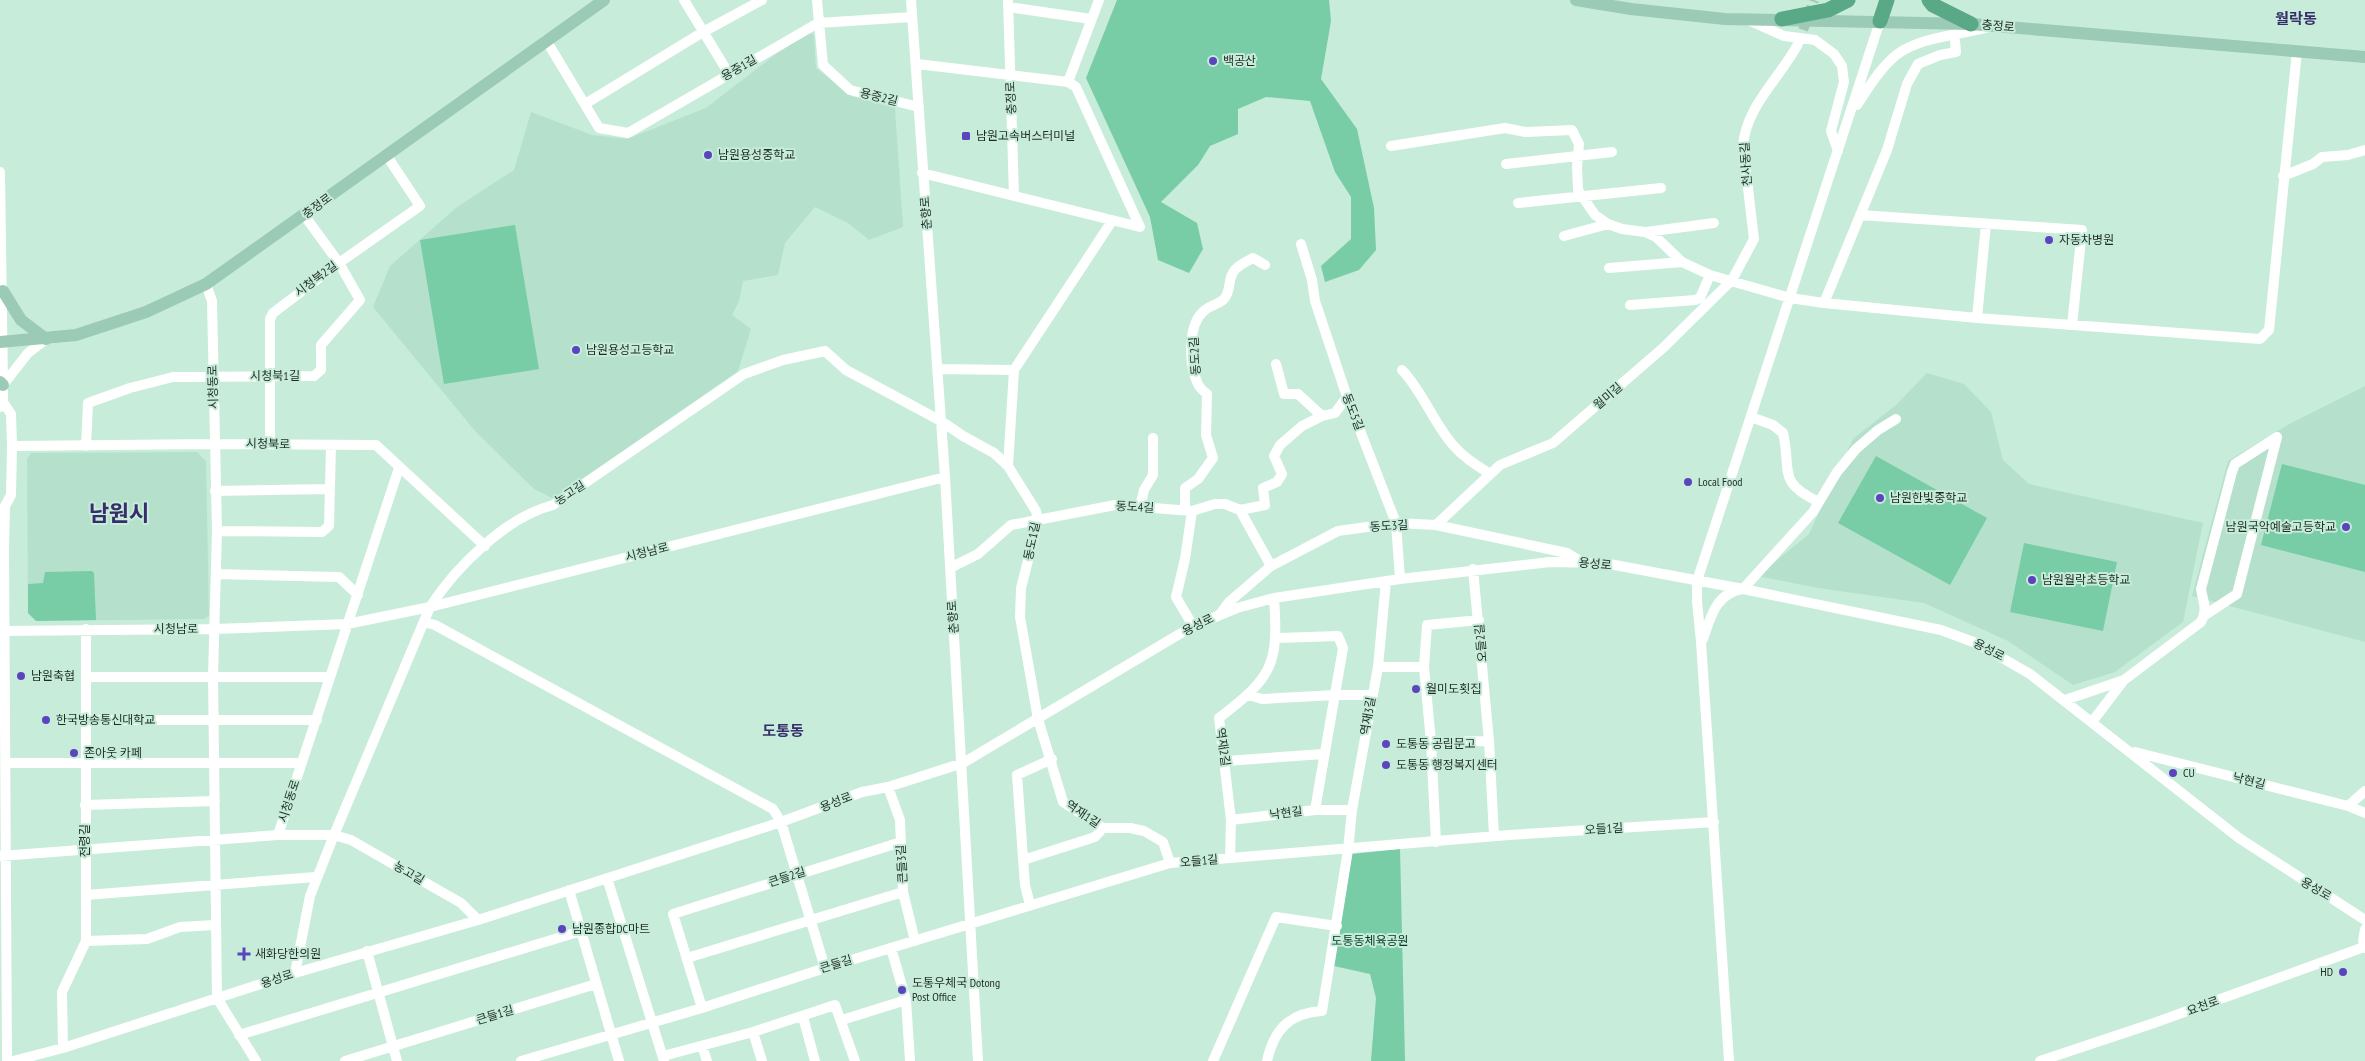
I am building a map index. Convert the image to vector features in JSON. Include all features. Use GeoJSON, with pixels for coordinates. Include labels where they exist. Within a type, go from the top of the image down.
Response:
{"type":"FeatureCollection","features":[{"type":"Feature","properties":{"kind":"highway"},"geometry":{"type":"LineString","coordinates":[[1782,20],[1828,10],[1848,0]]}},
{"type":"Feature","properties":{"kind":"highway"},"geometry":{"type":"LineString","coordinates":[[1880,21],[1886,0]]}},
{"type":"Feature","properties":{"kind":"highway"},"geometry":{"type":"LineString","coordinates":[[1929,0],[1933,5],[1970,24]]}},
{"type":"Feature","properties":{"kind":"main road","name":"충정로"},"geometry":{"type":"LineString","coordinates":[[1,342],[76,335],[146,312],[206,284],[604,0]]}},
{"type":"Feature","properties":{"kind":"main road","name":"충정로"},"geometry":{"type":"LineString","coordinates":[[1576,0],[1632,4],[1745,19],[1970,24],[2365,57]]}},
{"type":"Feature","properties":{"kind":"main road"},"geometry":{"type":"LineString","coordinates":[[2,294],[21,320],[46,339]]}},
{"type":"Feature","properties":{"kind":"street"},"geometry":{"type":"LineString","coordinates":[[684,0],[729,74]]}},
{"type":"Feature","properties":{"kind":"street"},"geometry":{"type":"LineString","coordinates":[[585,104],[702,32],[762,0]]}},
{"type":"Feature","properties":{"kind":"street","name":"용중2길"},"geometry":{"type":"LineString","coordinates":[[817,0],[824,65],[850,90],[919,108]]}},
{"type":"Feature","properties":{"kind":"street","name":"춘향로"},"geometry":{"type":"LineString","coordinates":[[911,0],[945,477],[963,763],[978,1061]]}},
{"type":"Feature","properties":{"kind":"street"},"geometry":{"type":"LineString","coordinates":[[1068,82],[1099,0]]}},
{"type":"Feature","properties":{"kind":"street"},"geometry":{"type":"LineString","coordinates":[[1008,3],[1091,19]]}},
{"type":"Feature","properties":{"kind":"street","name":"충정로"},"geometry":{"type":"LineString","coordinates":[[1008,3],[1014,196]]}},
{"type":"Feature","properties":{"kind":"street","name":"용중1길"},"geometry":{"type":"LineString","coordinates":[[546,40],[600,128],[628,133],[818,23],[912,17]]}},
{"type":"Feature","properties":{"kind":"street"},"geometry":{"type":"LineString","coordinates":[[1745,19],[1784,36],[1815,40],[1834,54],[1842,66],[1844,82],[1831,132],[1838,151]]}},
{"type":"Feature","properties":{"kind":"street"},"geometry":{"type":"LineString","coordinates":[[1729,1061],[1714,822],[1701,642],[1696,601],[1698,581],[1880,21]]}},
{"type":"Feature","properties":{"kind":"street"},"geometry":{"type":"LineString","coordinates":[[1850,116],[1886,66],[1900,52],[1926,41],[1992,26]]}},
{"type":"Feature","properties":{"kind":"street"},"geometry":{"type":"LineString","coordinates":[[1824,303],[1887,150],[1907,84],[1918,64],[1940,55],[1956,52],[1955,41]]}},
{"type":"Feature","properties":{"kind":"street","name":"천사동길"},"geometry":{"type":"LineString","coordinates":[[1754,239],[1743,146],[1744,131],[1750,114],[1790,60],[1798,44]]}},
{"type":"Feature","properties":{"kind":"street"},"geometry":{"type":"LineString","coordinates":[[1645,232],[1660,241],[1682,262],[1710,275],[1790,298],[1977,318],[2260,339],[2268,330],[2296,51]]}},
{"type":"Feature","properties":{"kind":"street"},"geometry":{"type":"LineString","coordinates":[[917,64],[1068,82],[1076,87],[1140,227],[922,173]]}},
{"type":"Feature","properties":{"kind":"street"},"geometry":{"type":"LineString","coordinates":[[1391,146],[1505,128],[1526,132],[1572,130],[1578,137],[1578,190],[1595,215],[1608,224],[1622,230],[1645,232],[1714,223]]}},
{"type":"Feature","properties":{"kind":"street"},"geometry":{"type":"LineString","coordinates":[[2283,176],[2313,164],[2322,157],[2348,155],[2365,150]]}},
{"type":"Feature","properties":{"kind":"street"},"geometry":{"type":"LineString","coordinates":[[1506,164],[1578,154],[1612,152]]}},
{"type":"Feature","properties":{"kind":"street","name":"시청북2길"},"geometry":{"type":"LineString","coordinates":[[270,444],[270,319],[273,313],[339,262],[420,206],[387,156]]}},
{"type":"Feature","properties":{"kind":"street"},"geometry":{"type":"LineString","coordinates":[[0,172],[1,404],[11,414],[12,446],[11,496],[2,503],[2,631],[6,762],[2,856],[7,1061]]}},
{"type":"Feature","properties":{"kind":"street"},"geometry":{"type":"LineString","coordinates":[[1518,203],[1661,188]]}},
{"type":"Feature","properties":{"kind":"street","name":"시청북1길"},"geometry":{"type":"LineString","coordinates":[[86,446],[88,403],[130,388],[173,377],[314,376],[320,370],[321,346],[360,300],[339,262],[304,215]]}},
{"type":"Feature","properties":{"kind":"street"},"geometry":{"type":"LineString","coordinates":[[1860,215],[2082,230],[2072,325]]}},
{"type":"Feature","properties":{"kind":"street"},"geometry":{"type":"LineString","coordinates":[[1008,466],[1014,370],[1112,221]]}},
{"type":"Feature","properties":{"kind":"street"},"geometry":{"type":"LineString","coordinates":[[1564,236],[1608,224]]}},
{"type":"Feature","properties":{"kind":"street"},"geometry":{"type":"LineString","coordinates":[[1977,318],[1986,224]]}},
{"type":"Feature","properties":{"kind":"street","name":"월미길"},"geometry":{"type":"LineString","coordinates":[[1436,525],[1500,465],[1553,443],[1663,348],[1732,280],[1754,239]]}},
{"type":"Feature","properties":{"kind":"street","name":"동도5길"},"geometry":{"type":"LineString","coordinates":[[1301,244],[1312,280],[1315,300],[1347,397],[1396,523],[1400,579]]}},
{"type":"Feature","properties":{"kind":"street","name":"동도2길"},"geometry":{"type":"LineString","coordinates":[[1193,626],[1176,597],[1185,559],[1189,511],[1185,488],[1198,479],[1213,458],[1206,435],[1206,394],[1197,384],[1193,368],[1192,338],[1197,320],[1205,309],[1218,305],[1230,290],[1230,279],[1234,270],[1253,258],[1265,265]]}},
{"type":"Feature","properties":{"kind":"street"},"geometry":{"type":"LineString","coordinates":[[1609,268],[1682,262]]}},
{"type":"Feature","properties":{"kind":"street"},"geometry":{"type":"LineString","coordinates":[[1630,305],[1695,300],[1700,298],[1710,275]]}},
{"type":"Feature","properties":{"kind":"street","name":"시청동로"},"geometry":{"type":"LineString","coordinates":[[206,284],[212,301],[216,531],[213,676],[214,925],[217,998]]}},
{"type":"Feature","properties":{"kind":"street"},"geometry":{"type":"LineString","coordinates":[[2,383],[28,353],[46,339]]}},
{"type":"Feature","properties":{"kind":"street","name":"농고길"},"geometry":{"type":"LineString","coordinates":[[295,973],[316,877],[430,607],[446,582],[485,546],[534,509],[553,504],[744,374],[782,360],[824,351],[846,370],[941,421]]}},
{"type":"Feature","properties":{"kind":"street"},"geometry":{"type":"LineString","coordinates":[[1276,364],[1284,394],[1298,394],[1322,416]]}},
{"type":"Feature","properties":{"kind":"street"},"geometry":{"type":"LineString","coordinates":[[938,369],[1014,370]]}},
{"type":"Feature","properties":{"kind":"street"},"geometry":{"type":"LineString","coordinates":[[1402,370],[1422,395],[1452,444],[1466,458],[1490,474]]}},
{"type":"Feature","properties":{"kind":"street"},"geometry":{"type":"LineString","coordinates":[[1271,566],[1240,510],[1265,505],[1263,488],[1277,482],[1282,474],[1274,456],[1280,445],[1302,426],[1322,416],[1335,413],[1347,397]]}},
{"type":"Feature","properties":{"kind":"street"},"geometry":{"type":"LineString","coordinates":[[1751,417],[1773,425],[1783,433],[1787,472],[1792,487],[1819,502]]}},
{"type":"Feature","properties":{"kind":"street"},"geometry":{"type":"LineString","coordinates":[[1701,642],[1715,606],[1720,599],[1732,590],[1743,588],[1819,502],[1837,472],[1856,449],[1878,430],[1896,419]]}},
{"type":"Feature","properties":{"kind":"street","name":"동도1길"},"geometry":{"type":"LineString","coordinates":[[941,421],[962,436],[994,452],[1008,466],[1036,511],[1038,521],[1021,588],[1020,617],[1038,719]]}},
{"type":"Feature","properties":{"kind":"street"},"geometry":{"type":"LineString","coordinates":[[2092,722],[2124,680],[2201,622],[2206,608],[2201,589],[2235,464],[2277,436],[2236,594],[2205,615]]}},
{"type":"Feature","properties":{"kind":"street"},"geometry":{"type":"LineString","coordinates":[[1140,507],[1144,490],[1153,475],[1153,438]]}},
{"type":"Feature","properties":{"kind":"street","name":"시청북로"},"geometry":{"type":"LineString","coordinates":[[12,446],[213,444],[376,446],[485,546]]}},
{"type":"Feature","properties":{"kind":"street"},"geometry":{"type":"LineString","coordinates":[[216,531],[322,532],[329,526],[331,445]]}},
{"type":"Feature","properties":{"kind":"street"},"geometry":{"type":"LineString","coordinates":[[347,624],[399,468]]}},
{"type":"Feature","properties":{"kind":"street","name":"시청남로"},"geometry":{"type":"LineString","coordinates":[[2,631],[215,629],[347,624],[430,607],[945,477]]}},
{"type":"Feature","properties":{"kind":"street"},"geometry":{"type":"LineString","coordinates":[[215,491],[330,489]]}},
{"type":"Feature","properties":{"kind":"street","name":"동도4길"},"geometry":{"type":"LineString","coordinates":[[950,568],[978,554],[1012,525],[1115,505],[1189,511],[1215,504],[1225,504],[1240,510]]}},
{"type":"Feature","properties":{"kind":"street","name":"동도3길"},"geometry":{"type":"LineString","coordinates":[[1220,614],[1229,602],[1271,566],[1338,532],[1396,523],[1436,525],[1567,553],[1581,562]]}},
{"type":"Feature","properties":{"kind":"street","name":"용성로"},"geometry":{"type":"LineString","coordinates":[[14,1061],[63,1048],[367,951],[478,920],[781,822],[862,792],[888,787],[963,763],[1193,626],[1220,614],[1274,598],[1473,569],[1550,562],[1604,563],[1743,588],[1941,630],[2002,656],[2065,700],[2239,838],[2365,920]]}},
{"type":"Feature","properties":{"kind":"street","name":"오들2길"},"geometry":{"type":"LineString","coordinates":[[1473,569],[1489,741],[1494,836]]}},
{"type":"Feature","properties":{"kind":"street"},"geometry":{"type":"LineString","coordinates":[[216,574],[339,577],[358,595]]}},
{"type":"Feature","properties":{"kind":"street","name":"역재3길"},"geometry":{"type":"LineString","coordinates":[[1267,1061],[1273,1039],[1280,1029],[1306,1012],[1322,1011],[1337,926],[1352,810],[1371,696],[1378,667],[1386,581]]}},
{"type":"Feature","properties":{"kind":"street","name":"역재2길"},"geometry":{"type":"LineString","coordinates":[[1230,858],[1231,820],[1226,761],[1219,718],[1249,695],[1267,676],[1277,638],[1274,598]]}},
{"type":"Feature","properties":{"kind":"street"},"geometry":{"type":"LineString","coordinates":[[1436,842],[1431,742],[1424,667],[1427,625],[1479,620]]}},
{"type":"Feature","properties":{"kind":"street"},"geometry":{"type":"LineString","coordinates":[[424,622],[436,625],[773,809],[781,822],[795,874],[825,968]]}},
{"type":"Feature","properties":{"kind":"street","name":"시청동로"},"geometry":{"type":"LineString","coordinates":[[2,856],[278,835],[347,624]]}},
{"type":"Feature","properties":{"kind":"street","name":"전령길"},"geometry":{"type":"LineString","coordinates":[[63,1048],[62,992],[86,941],[84,850],[86,629]]}},
{"type":"Feature","properties":{"kind":"street","name":"낙현길"},"geometry":{"type":"LineString","coordinates":[[1231,820],[1315,810],[1323,754],[1343,648],[1338,636],[1277,638]]}},
{"type":"Feature","properties":{"kind":"street"},"geometry":{"type":"LineString","coordinates":[[1378,667],[1424,667]]}},
{"type":"Feature","properties":{"kind":"street"},"geometry":{"type":"LineString","coordinates":[[86,677],[330,677]]}},
{"type":"Feature","properties":{"kind":"street"},"geometry":{"type":"LineString","coordinates":[[2065,700],[2124,680]]}},
{"type":"Feature","properties":{"kind":"street"},"geometry":{"type":"LineString","coordinates":[[1249,695],[1262,699],[1335,694],[1371,696]]}},
{"type":"Feature","properties":{"kind":"street","name":"역재1길"},"geometry":{"type":"LineString","coordinates":[[1038,719],[1052,759],[1063,802],[1103,828],[1130,828],[1144,831],[1163,842],[1170,863]]}},
{"type":"Feature","properties":{"kind":"street"},"geometry":{"type":"LineString","coordinates":[[85,720],[317,720]]}},
{"type":"Feature","properties":{"kind":"street"},"geometry":{"type":"LineString","coordinates":[[1431,742],[1489,741]]}},
{"type":"Feature","properties":{"kind":"street","name":"낙현길"},"geometry":{"type":"LineString","coordinates":[[2132,752],[2348,806],[2365,813]]}},
{"type":"Feature","properties":{"kind":"street"},"geometry":{"type":"LineString","coordinates":[[1226,761],[1323,754]]}},
{"type":"Feature","properties":{"kind":"street"},"geometry":{"type":"LineString","coordinates":[[1030,905],[1025,885],[1017,775],[1052,759]]}},
{"type":"Feature","properties":{"kind":"street","name":"시청동로"},"geometry":{"type":"LineString","coordinates":[[6,762],[85,764],[301,763]]}},
{"type":"Feature","properties":{"kind":"street","name":"큰들3길"},"geometry":{"type":"LineString","coordinates":[[888,787],[900,820],[903,892],[915,941]]}},
{"type":"Feature","properties":{"kind":"street"},"geometry":{"type":"LineString","coordinates":[[2348,806],[2365,791]]}},
{"type":"Feature","properties":{"kind":"street"},"geometry":{"type":"LineString","coordinates":[[85,805],[215,801]]}},
{"type":"Feature","properties":{"kind":"street"},"geometry":{"type":"LineString","coordinates":[[1315,810],[1352,810]]}},
{"type":"Feature","properties":{"kind":"street","name":"오들1길"},"geometry":{"type":"LineString","coordinates":[[970,924],[1170,863],[1348,850],[1494,836],[1714,822]]}},
{"type":"Feature","properties":{"kind":"street"},"geometry":{"type":"LineString","coordinates":[[1023,860],[1095,837],[1103,828]]}},
{"type":"Feature","properties":{"kind":"street"},"geometry":{"type":"LineString","coordinates":[[278,835],[334,835]]}},
{"type":"Feature","properties":{"kind":"street","name":"농고길"},"geometry":{"type":"LineString","coordinates":[[334,835],[351,840],[461,903],[478,920]]}},
{"type":"Feature","properties":{"kind":"street","name":"큰들2길"},"geometry":{"type":"LineString","coordinates":[[687,958],[673,914],[901,842]]}},
{"type":"Feature","properties":{"kind":"street"},"geometry":{"type":"LineString","coordinates":[[86,895],[316,877]]}},
{"type":"Feature","properties":{"kind":"street"},"geometry":{"type":"LineString","coordinates":[[607,878],[651,1022],[664,1058],[803,1017],[835,1005],[842,1020],[855,1061]]}},
{"type":"Feature","properties":{"kind":"street"},"geometry":{"type":"LineString","coordinates":[[569,890],[618,1061]]}},
{"type":"Feature","properties":{"kind":"street"},"geometry":{"type":"LineString","coordinates":[[702,1008],[687,958],[810,922],[903,892]]}},
{"type":"Feature","properties":{"kind":"street"},"geometry":{"type":"LineString","coordinates":[[1213,1061],[1276,917],[1337,926]]}},
{"type":"Feature","properties":{"kind":"street","name":"큰들길"},"geometry":{"type":"LineString","coordinates":[[521,1061],[702,1008],[970,924]]}},
{"type":"Feature","properties":{"kind":"street"},"geometry":{"type":"LineString","coordinates":[[86,941],[147,939],[180,927],[214,925]]}},
{"type":"Feature","properties":{"kind":"street","name":"요천로"},"geometry":{"type":"LineString","coordinates":[[2040,1061],[2154,1023],[2365,947],[2363,941],[2365,929]]}},
{"type":"Feature","properties":{"kind":"street"},"geometry":{"type":"LineString","coordinates":[[240,1035],[581,932]]}},
{"type":"Feature","properties":{"kind":"street"},"geometry":{"type":"LineString","coordinates":[[891,948],[906,1000],[910,1061]]}},
{"type":"Feature","properties":{"kind":"street"},"geometry":{"type":"LineString","coordinates":[[367,951],[397,1061]]}},
{"type":"Feature","properties":{"kind":"street","name":"큰들1길"},"geometry":{"type":"LineString","coordinates":[[345,1061],[596,984]]}},
{"type":"Feature","properties":{"kind":"street"},"geometry":{"type":"LineString","coordinates":[[217,998],[256,1061]]}},
{"type":"Feature","properties":{"kind":"street"},"geometry":{"type":"LineString","coordinates":[[842,1020],[906,1000]]}},
{"type":"Feature","properties":{"kind":"street"},"geometry":{"type":"LineString","coordinates":[[803,1017],[815,1061]]}},
{"type":"Feature","properties":{"kind":"street"},"geometry":{"type":"LineString","coordinates":[[753,1032],[762,1061]]}},
{"type":"Feature","properties":{"kind":"street"},"geometry":{"type":"LineString","coordinates":[[702,1046],[707,1061]]}},
{"type":"Feature","properties":{"kind":"shaded area","name":"남원용성고등학교"},"geometry":{"type":"Polygon","coordinates":[[[811,32],[814,36],[816,68],[851,96],[895,108],[903,227],[869,240],[848,223],[815,207],[785,243],[778,275],[743,281],[739,301],[732,315],[751,329],[738,371],[554,499],[534,489],[475,431],[373,307],[390,266],[457,207],[514,170],[531,112],[592,135],[627,139],[706,108],[776,54],[811,32]]]}},
{"type":"Feature","properties":{"kind":"shaded area"},"geometry":{"type":"Polygon","coordinates":[[[1927,373],[1964,384],[1991,412],[2003,460],[2029,484],[2203,523],[2183,622],[2115,672],[2073,685],[2008,641],[1924,603],[1818,588],[1758,576],[1809,534],[1853,439],[1896,405],[1927,373]]]}},
{"type":"Feature","properties":{"kind":"shaded area"},"geometry":{"type":"Polygon","coordinates":[[[2365,386],[2365,642],[2192,596],[2228,461],[2291,423],[2365,386]]]}},
{"type":"Feature","properties":{"kind":"shaded area"},"geometry":{"type":"Polygon","coordinates":[[[197,452],[206,461],[209,616],[204,619],[36,621],[28,613],[27,459],[31,453],[197,452]]]}},
{"type":"Feature","properties":{"kind":"green space"},"geometry":{"type":"Polygon","coordinates":[[[1117,0],[1329,0],[1331,21],[1321,79],[1357,129],[1374,208],[1376,250],[1359,270],[1325,282],[1321,266],[1351,239],[1351,197],[1335,172],[1310,101],[1266,97],[1238,109],[1238,134],[1210,146],[1198,165],[1161,202],[1197,223],[1203,249],[1189,273],[1158,260],[1150,217],[1086,78],[1117,0]]]}},
{"type":"Feature","properties":{"kind":"green space"},"geometry":{"type":"Polygon","coordinates":[[[515,225],[539,369],[444,384],[420,240],[515,225]]]}},
{"type":"Feature","properties":{"kind":"green space"},"geometry":{"type":"Polygon","coordinates":[[[1876,456],[1987,518],[1950,585],[1838,523],[1876,456]]]}},
{"type":"Feature","properties":{"kind":"green space"},"geometry":{"type":"Polygon","coordinates":[[[2282,464],[2365,485],[2365,572],[2261,545],[2282,464]]]}},
{"type":"Feature","properties":{"kind":"green space"},"geometry":{"type":"Polygon","coordinates":[[[2024,543],[2117,562],[2103,631],[2010,612],[2024,543]]]}},
{"type":"Feature","properties":{"kind":"green space"},"geometry":{"type":"Polygon","coordinates":[[[92,571],[94,573],[96,620],[36,621],[28,613],[28,584],[43,583],[45,572],[92,571]]]}},
{"type":"Feature","properties":{"kind":"green space","name":"도통동체육공원"},"geometry":{"type":"Polygon","coordinates":[[[1400,849],[1405,1061],[1371,1061],[1376,998],[1370,974],[1334,966],[1352,854],[1400,849]]]}},
{"type":"Feature","properties":{"kind":"tunnel"},"geometry":{"type":"LineString","coordinates":[[1798,44],[1814,0]]}},
{"type":"Feature","properties":{"kind":"place","name":"백공산"},"geometry":{"type":"Point","coordinates":[1213,61]}},
{"type":"Feature","properties":{"kind":"place","name":"남원고속버스터미널"},"geometry":{"type":"Point","coordinates":[966,136]}},
{"type":"Feature","properties":{"kind":"place","name":"남원용성중학교"},"geometry":{"type":"Point","coordinates":[708,155]}},
{"type":"Feature","properties":{"kind":"place","name":"자동차병원"},"geometry":{"type":"Point","coordinates":[2049,240]}},
{"type":"Feature","properties":{"kind":"place","name":"남원용성고등학교"},"geometry":{"type":"Point","coordinates":[576,350]}},
{"type":"Feature","properties":{"kind":"place","name":"Local Food"},"geometry":{"type":"Point","coordinates":[1688,482]}},
{"type":"Feature","properties":{"kind":"place","name":"남원한빛중학교"},"geometry":{"type":"Point","coordinates":[1880,498]}},
{"type":"Feature","properties":{"kind":"place","name":"남원국악예술고등학교"},"geometry":{"type":"Point","coordinates":[2346,527]}},
{"type":"Feature","properties":{"kind":"place","name":"남원월락초등학교"},"geometry":{"type":"Point","coordinates":[2032,580]}},
{"type":"Feature","properties":{"kind":"place","name":"남원축협"},"geometry":{"type":"Point","coordinates":[21,676]}},
{"type":"Feature","properties":{"kind":"place","name":"월미도횟집"},"geometry":{"type":"Point","coordinates":[1416,689]}},
{"type":"Feature","properties":{"kind":"place","name":"한국방송통신대학교"},"geometry":{"type":"Point","coordinates":[46,720]}},
{"type":"Feature","properties":{"kind":"place","name":"도통동 공립문고"},"geometry":{"type":"Point","coordinates":[1386,744]}},
{"type":"Feature","properties":{"kind":"place","name":"존아웃 카페"},"geometry":{"type":"Point","coordinates":[74,753]}},
{"type":"Feature","properties":{"kind":"place","name":"도통동 행정복지센터"},"geometry":{"type":"Point","coordinates":[1386,765]}},
{"type":"Feature","properties":{"kind":"place","name":"CU"},"geometry":{"type":"Point","coordinates":[2173,773]}},
{"type":"Feature","properties":{"kind":"place","name":"남원종합DC마트"},"geometry":{"type":"Point","coordinates":[562,929]}},
{"type":"Feature","properties":{"kind":"place","name":"새화당한의원"},"geometry":{"type":"Point","coordinates":[244,954]}},
{"type":"Feature","properties":{"kind":"place","name":"HD"},"geometry":{"type":"Point","coordinates":[2343,972]}},
{"type":"Feature","properties":{"kind":"place","name":"도통우체국 Dotong Post Office"},"geometry":{"type":"Point","coordinates":[902,990]}},
{"type":"Feature","properties":{"kind":"district","name":"월락동"},"geometry":{"type":"Point","coordinates":[2296,19]}},
{"type":"Feature","properties":{"kind":"district","name":"남원시"},"geometry":{"type":"Point","coordinates":[119,513]}},
{"type":"Feature","properties":{"kind":"district","name":"도통동"},"geometry":{"type":"Point","coordinates":[783,731]}}]}
